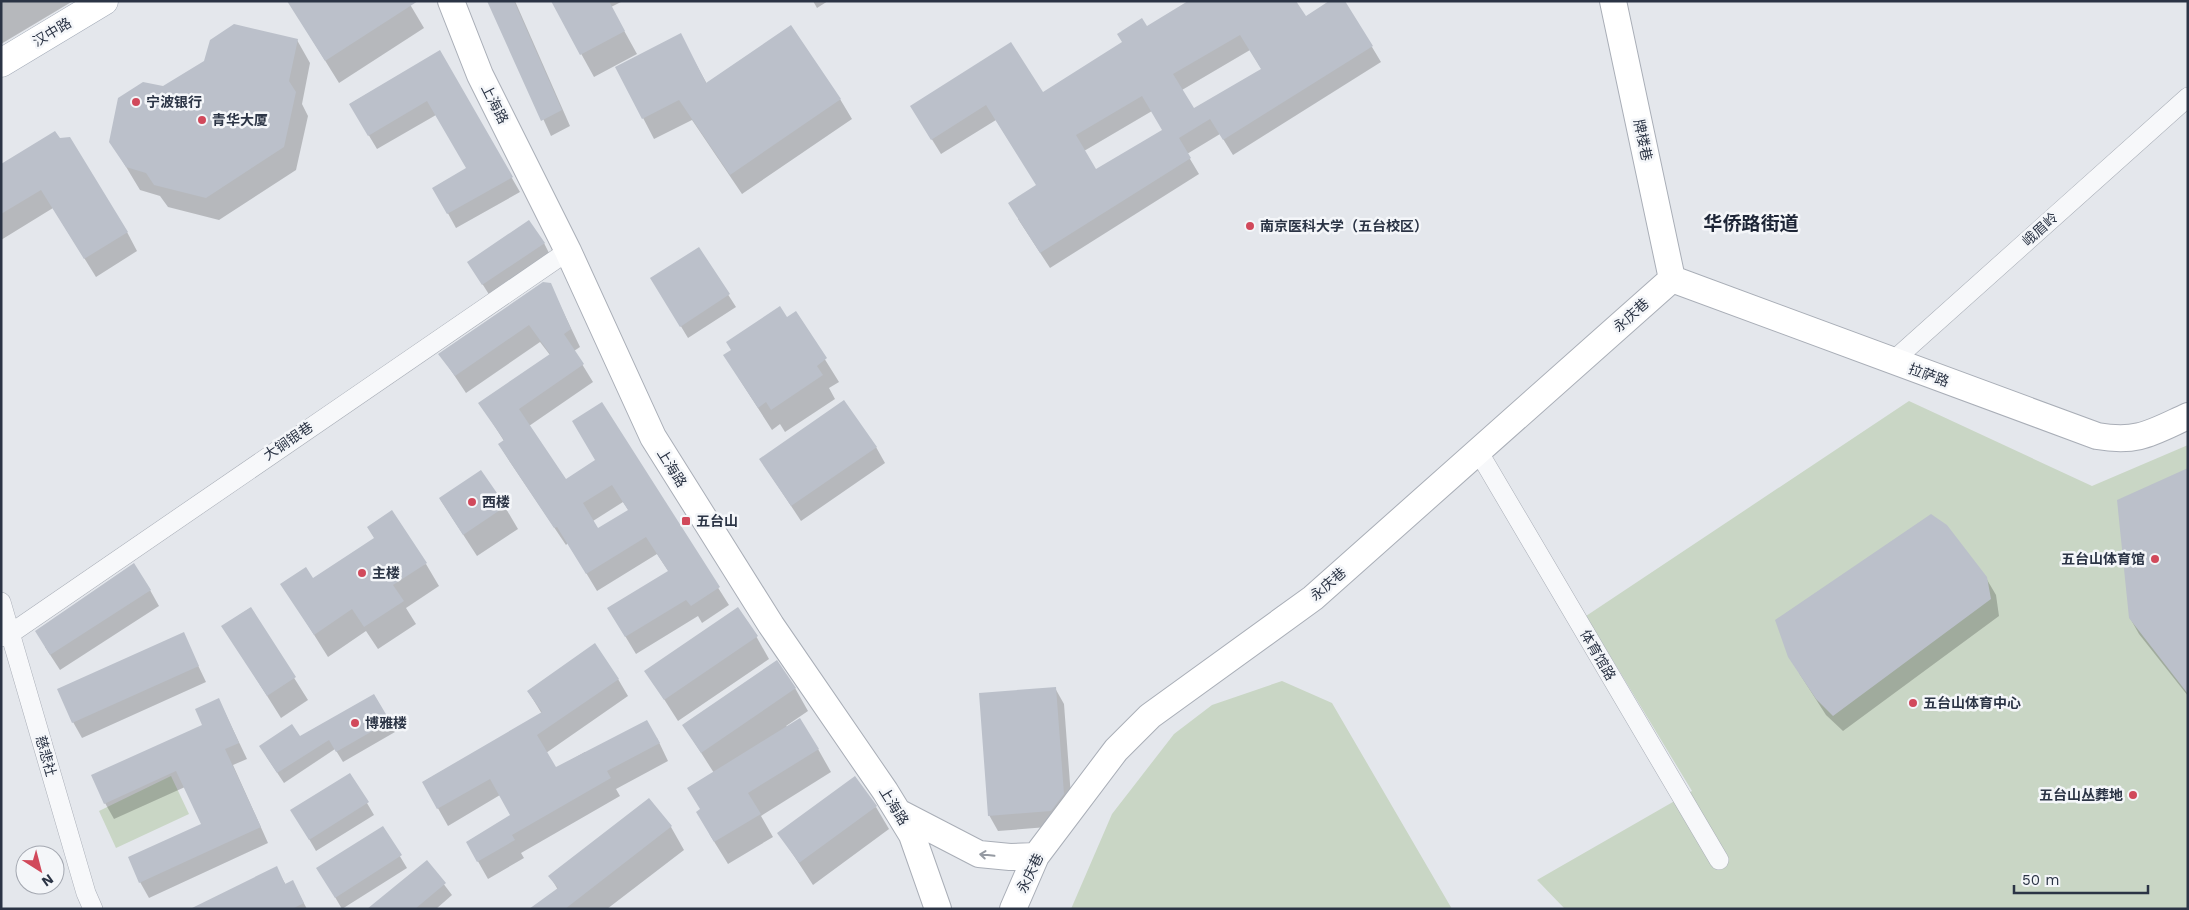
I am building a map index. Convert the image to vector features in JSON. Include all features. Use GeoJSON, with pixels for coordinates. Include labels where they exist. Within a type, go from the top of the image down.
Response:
{"type":"FeatureCollection","features":[{"type":"Feature","properties":{"kind":"main road","name":"汉中路"},"geometry":{"type":"LineString","coordinates":[[1,63],[104,1]]}},
{"type":"Feature","properties":{"kind":"street","name":"上海路"},"geometry":{"type":"LineString","coordinates":[[451,1],[480,75],[568,251],[653,437],[771,625],[912,835],[938,909]]}},
{"type":"Feature","properties":{"kind":"street","name":"牌楼巷"},"geometry":{"type":"LineString","coordinates":[[1613,1],[1672,279]]}},
{"type":"Feature","properties":{"kind":"street","name":"峨眉岭"},"geometry":{"type":"LineString","coordinates":[[1893,361],[2188,97]]}},
{"type":"Feature","properties":{"kind":"street","name":"大锏银巷"},"geometry":{"type":"LineString","coordinates":[[6,635],[568,251]]}},
{"type":"Feature","properties":{"kind":"street","name":"拉萨路"},"geometry":{"type":"LineString","coordinates":[[1672,279],[2097,436],[2120,440],[2134,439],[2188,416]]}},
{"type":"Feature","properties":{"kind":"street","name":"永庆巷"},"geometry":{"type":"LineString","coordinates":[[1013,909],[1036,856],[1116,750],[1150,716],[1313,598],[1672,279]]}},
{"type":"Feature","properties":{"kind":"street","name":"体育馆路"},"geometry":{"type":"LineString","coordinates":[[1478,451],[1719,860]]}},
{"type":"Feature","properties":{"kind":"street","name":"慈悲社"},"geometry":{"type":"LineString","coordinates":[[1,602],[6,635],[86,894],[93,909]]}},
{"type":"Feature","properties":{"kind":"street"},"geometry":{"type":"LineString","coordinates":[[898,812],[979,854],[1010,857],[1036,856]]}},
{"type":"Feature","properties":{"kind":"green space","name":"五台山体育中心"},"geometry":{"type":"Polygon","coordinates":[[[1909,401],[2092,486],[2188,445],[2188,909],[1565,909],[1537,880],[1692,791],[1586,616],[1909,401]]]}},
{"type":"Feature","properties":{"kind":"green space"},"geometry":{"type":"Polygon","coordinates":[[[1282,681],[1332,703],[1452,909],[1071,909],[1112,814],[1174,734],[1212,705],[1282,681]]]}},
{"type":"Feature","properties":{"kind":"green space"},"geometry":{"type":"Polygon","coordinates":[[[171,776],[189,814],[116,848],[99,811],[171,776]]]}},
{"type":"Feature","properties":{"kind":"building"},"geometry":{"type":"Polygon","coordinates":[[[287,1],[418,1],[325,61],[287,1]]]}},
{"type":"Feature","properties":{"kind":"building"},"geometry":{"type":"Polygon","coordinates":[[[487,1],[514,1],[562,110],[541,121],[487,1]]]}},
{"type":"Feature","properties":{"kind":"building"},"geometry":{"type":"Polygon","coordinates":[[[551,1],[609,1],[625,31],[580,55],[551,1]]]}},
{"type":"Feature","properties":{"kind":"building"},"geometry":{"type":"Polygon","coordinates":[[[1188,1],[1296,1],[1306,16],[1329,1],[1345,1],[1373,46],[1223,140],[1210,119],[1179,138],[1191,158],[1040,253],[1008,203],[1036,185],[986,105],[931,140],[910,106],[1011,42],[1043,92],[1122,42],[1117,34],[1142,18],[1147,26],[1188,1]],[[1240,35],[1173,74],[1194,108],[1261,69],[1240,35]],[[1142,96],[1076,135],[1096,169],[1162,130],[1142,96]]]}},
{"type":"Feature","properties":{"kind":"building","name":"青华大厦"},"geometry":{"type":"Polygon","coordinates":[[[234,24],[298,39],[289,81],[296,92],[284,147],[206,198],[154,185],[146,173],[126,167],[109,142],[118,98],[143,82],[163,86],[204,61],[210,40],[234,24]]]}},
{"type":"Feature","properties":{"kind":"building"},"geometry":{"type":"Polygon","coordinates":[[[791,25],[841,99],[730,175],[679,100],[642,119],[615,67],[681,33],[706,83],[791,25]]]}},
{"type":"Feature","properties":{"kind":"building"},"geometry":{"type":"Polygon","coordinates":[[[440,50],[513,177],[447,214],[432,188],[466,168],[427,101],[368,136],[349,104],[440,50]]]}},
{"type":"Feature","properties":{"kind":"building"},"geometry":{"type":"Polygon","coordinates":[[[55,131],[60,138],[70,137],[128,232],[84,259],[41,190],[1,214],[1,164],[55,131]]]}},
{"type":"Feature","properties":{"kind":"building"},"geometry":{"type":"Polygon","coordinates":[[[529,220],[545,243],[482,285],[467,262],[529,220]]]}},
{"type":"Feature","properties":{"kind":"building"},"geometry":{"type":"Polygon","coordinates":[[[699,247],[730,294],[680,327],[650,278],[699,247]]]}},
{"type":"Feature","properties":{"kind":"building"},"geometry":{"type":"Polygon","coordinates":[[[543,282],[551,283],[571,329],[564,334],[584,364],[519,409],[566,479],[595,460],[572,421],[602,402],[720,587],[691,606],[686,600],[625,637],[607,608],[668,571],[646,537],[586,574],[557,527],[554,528],[498,444],[504,440],[478,403],[550,354],[529,325],[455,376],[438,354],[543,282]],[[612,485],[583,503],[598,528],[628,510],[612,485]]]}},
{"type":"Feature","properties":{"kind":"building"},"geometry":{"type":"Polygon","coordinates":[[[780,306],[787,317],[796,311],[827,358],[817,366],[823,375],[771,410],[766,402],[758,408],[723,355],[731,350],[726,342],[780,306]]]}},
{"type":"Feature","properties":{"kind":"building"},"geometry":{"type":"Polygon","coordinates":[[[844,400],[877,447],[791,506],[759,459],[844,400]]]}},
{"type":"Feature","properties":{"kind":"building","name":"五台山体育馆"},"geometry":{"type":"Polygon","coordinates":[[[2188,468],[2188,694],[2129,618],[2117,500],[2188,468]]]}},
{"type":"Feature","properties":{"kind":"building","name":"西楼"},"geometry":{"type":"Polygon","coordinates":[[[481,470],[506,506],[463,535],[439,498],[481,470]]]}},
{"type":"Feature","properties":{"kind":"building","name":"主楼"},"geometry":{"type":"Polygon","coordinates":[[[392,510],[427,563],[393,585],[404,601],[364,627],[352,609],[314,635],[280,584],[306,567],[313,578],[374,538],[367,527],[392,510]]]}},
{"type":"Feature","properties":{"kind":"building"},"geometry":{"type":"Polygon","coordinates":[[[1931,514],[1947,525],[1987,577],[1991,599],[1833,716],[1816,699],[1788,657],[1775,620],[1931,514]]]}},
{"type":"Feature","properties":{"kind":"building"},"geometry":{"type":"Polygon","coordinates":[[[134,563],[151,590],[50,655],[35,631],[134,563]]]}},
{"type":"Feature","properties":{"kind":"building"},"geometry":{"type":"Polygon","coordinates":[[[251,607],[296,677],[267,696],[221,626],[251,607]]]}},
{"type":"Feature","properties":{"kind":"building"},"geometry":{"type":"Polygon","coordinates":[[[738,607],[758,636],[664,700],[644,671],[738,607]]]}},
{"type":"Feature","properties":{"kind":"building"},"geometry":{"type":"Polygon","coordinates":[[[184,632],[199,666],[72,723],[57,689],[184,632]]]}},
{"type":"Feature","properties":{"kind":"building"},"geometry":{"type":"Polygon","coordinates":[[[595,643],[619,679],[537,735],[556,767],[647,720],[660,743],[607,771],[611,778],[512,835],[515,840],[477,862],[466,842],[510,815],[490,779],[437,809],[422,782],[542,712],[527,691],[595,643]]]}},
{"type":"Feature","properties":{"kind":"building"},"geometry":{"type":"Polygon","coordinates":[[[777,660],[796,688],[701,753],[682,725],[777,660]]]}},
{"type":"Feature","properties":{"kind":"building"},"geometry":{"type":"Polygon","coordinates":[[[1056,687],[1064,794],[1051,811],[988,816],[979,693],[1056,687]]]}},
{"type":"Feature","properties":{"kind":"building"},"geometry":{"type":"Polygon","coordinates":[[[374,694],[390,721],[336,752],[329,740],[277,773],[259,746],[292,724],[300,736],[374,694]]]}},
{"type":"Feature","properties":{"kind":"building"},"geometry":{"type":"Polygon","coordinates":[[[219,698],[239,743],[225,749],[261,827],[139,883],[128,857],[201,824],[176,771],[104,804],[91,775],[202,725],[195,709],[219,698]]]}},
{"type":"Feature","properties":{"kind":"building"},"geometry":{"type":"Polygon","coordinates":[[[800,718],[819,749],[748,793],[761,814],[714,842],[696,812],[700,809],[687,788],[800,718]]]}},
{"type":"Feature","properties":{"kind":"building"},"geometry":{"type":"Polygon","coordinates":[[[350,773],[369,802],[309,840],[290,810],[350,773]]]}},
{"type":"Feature","properties":{"kind":"building"},"geometry":{"type":"Polygon","coordinates":[[[855,776],[877,806],[799,863],[777,833],[855,776]]]}},
{"type":"Feature","properties":{"kind":"building"},"geometry":{"type":"Polygon","coordinates":[[[649,798],[672,826],[565,909],[529,909],[558,888],[548,876],[649,798]]]}},
{"type":"Feature","properties":{"kind":"building"},"geometry":{"type":"Polygon","coordinates":[[[383,826],[402,855],[335,898],[316,868],[383,826]]]}},
{"type":"Feature","properties":{"kind":"building"},"geometry":{"type":"Polygon","coordinates":[[[427,860],[446,883],[415,909],[367,909],[427,860]]]}},
{"type":"Feature","properties":{"kind":"building"},"geometry":{"type":"Polygon","coordinates":[[[277,866],[285,884],[293,880],[304,903],[292,909],[190,909],[277,866]]]}},
{"type":"Feature","properties":{"kind":"place","name":"宁波银行"},"geometry":{"type":"Point","coordinates":[136,102]}},
{"type":"Feature","properties":{"kind":"place","name":"青华大厦"},"geometry":{"type":"Point","coordinates":[202,120]}},
{"type":"Feature","properties":{"kind":"place","name":"南京医科大学（五台校区）"},"geometry":{"type":"Point","coordinates":[1250,226]}},
{"type":"Feature","properties":{"kind":"place","name":"西楼"},"geometry":{"type":"Point","coordinates":[472,502]}},
{"type":"Feature","properties":{"kind":"place","name":"五台山"},"geometry":{"type":"Point","coordinates":[686,521]}},
{"type":"Feature","properties":{"kind":"place","name":"五台山体育馆"},"geometry":{"type":"Point","coordinates":[2155,559]}},
{"type":"Feature","properties":{"kind":"place","name":"主楼"},"geometry":{"type":"Point","coordinates":[362,573]}},
{"type":"Feature","properties":{"kind":"place","name":"五台山体育中心"},"geometry":{"type":"Point","coordinates":[1913,703]}},
{"type":"Feature","properties":{"kind":"place","name":"博雅楼"},"geometry":{"type":"Point","coordinates":[355,723]}},
{"type":"Feature","properties":{"kind":"place","name":"五台山丛葬地"},"geometry":{"type":"Point","coordinates":[2133,795]}},
{"type":"Feature","properties":{"kind":"district","name":"华侨路街道"},"geometry":{"type":"Point","coordinates":[1751,223]}}]}
